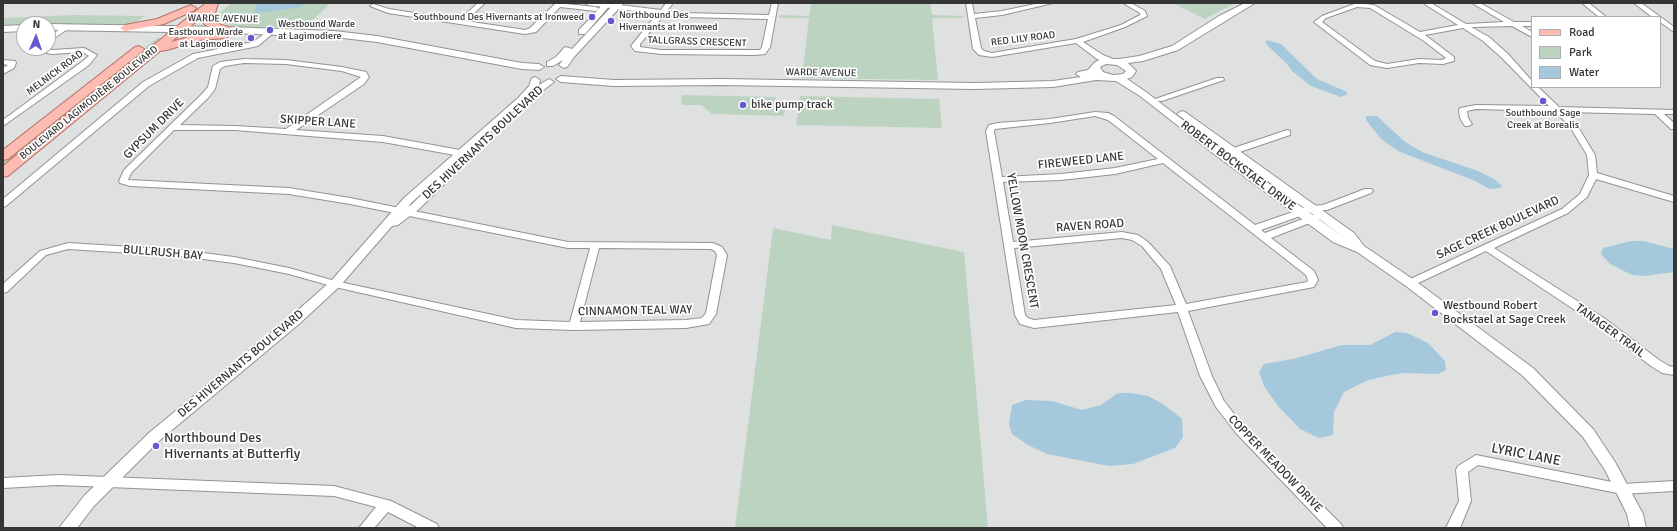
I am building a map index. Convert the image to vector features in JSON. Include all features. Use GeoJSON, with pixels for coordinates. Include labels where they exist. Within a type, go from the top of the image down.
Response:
{"type":"FeatureCollection","features":[{"type":"Feature","properties":{"kind":"main road","name":"BOULEVARD LAGIMODIÈRE BOULEVARD"},"geometry":{"type":"LineString","coordinates":[[3,156],[126,59],[212,3]]}},
{"type":"Feature","properties":{"kind":"main road"},"geometry":{"type":"LineString","coordinates":[[212,3],[207,18],[208,22],[226,33]]}},
{"type":"Feature","properties":{"kind":"main road","name":"BOULEVARD LAGIMODIÈRE BOULEVARD"},"geometry":{"type":"LineString","coordinates":[[3,173],[140,61],[194,5]]}},
{"type":"Feature","properties":{"kind":"main road"},"geometry":{"type":"LineString","coordinates":[[123,30],[160,22],[194,5]]}},
{"type":"Feature","properties":{"kind":"main road"},"geometry":{"type":"LineString","coordinates":[[123,30],[135,41],[135,45],[126,59]]}},
{"type":"Feature","properties":{"kind":"main road"},"geometry":{"type":"LineString","coordinates":[[140,61],[176,43],[198,37],[226,33]]}},
{"type":"Feature","properties":{"kind":"street"},"geometry":{"type":"LineString","coordinates":[[460,22],[482,3]]}},
{"type":"Feature","properties":{"kind":"street"},"geometry":{"type":"LineString","coordinates":[[588,3],[605,6]]}},
{"type":"Feature","properties":{"kind":"street","name":"TALLGRASS CRESCENT"},"geometry":{"type":"LineString","coordinates":[[670,3],[637,43],[636,46],[638,49],[661,52],[762,52],[766,47],[775,3]]}},
{"type":"Feature","properties":{"kind":"street","name":"RED LILY ROAD"},"geometry":{"type":"LineString","coordinates":[[969,3],[977,49],[982,53],[992,54],[1012,53],[1075,42],[1123,26],[1144,16],[1143,12],[1126,3]]}},
{"type":"Feature","properties":{"kind":"street"},"geometry":{"type":"LineString","coordinates":[[971,16],[1002,13],[1050,3]]}},
{"type":"Feature","properties":{"kind":"street"},"geometry":{"type":"LineString","coordinates":[[1075,42],[1100,57],[1115,62],[1140,59],[1175,48],[1222,18],[1251,3]]}},
{"type":"Feature","properties":{"kind":"street"},"geometry":{"type":"LineString","coordinates":[[1418,3],[1465,28]]}},
{"type":"Feature","properties":{"kind":"street"},"geometry":{"type":"LineString","coordinates":[[1426,3],[1465,28],[1512,65],[1531,84]]}},
{"type":"Feature","properties":{"kind":"street"},"geometry":{"type":"LineString","coordinates":[[1475,3],[1531,34]]}},
{"type":"Feature","properties":{"kind":"street"},"geometry":{"type":"LineString","coordinates":[[1585,3],[1602,16]]}},
{"type":"Feature","properties":{"kind":"street"},"geometry":{"type":"LineString","coordinates":[[1637,3],[1656,16]]}},
{"type":"Feature","properties":{"kind":"street"},"geometry":{"type":"LineString","coordinates":[[373,6],[388,11],[525,32],[533,30],[559,4],[617,6],[672,14],[772,17]]}},
{"type":"Feature","properties":{"kind":"street"},"geometry":{"type":"LineString","coordinates":[[1356,5],[1366,5],[1419,34],[1451,59],[1443,62],[1419,61],[1381,66],[1370,61],[1318,22],[1324,17],[1356,5]]}},
{"type":"Feature","properties":{"kind":"street"},"geometry":{"type":"LineString","coordinates":[[539,67],[550,64],[564,54],[605,6]]}},
{"type":"Feature","properties":{"kind":"street"},"geometry":{"type":"LineString","coordinates":[[550,82],[561,79],[571,55],[617,6]]}},
{"type":"Feature","properties":{"kind":"street"},"geometry":{"type":"LineString","coordinates":[[1661,21],[1674,30]]}},
{"type":"Feature","properties":{"kind":"street"},"geometry":{"type":"LineString","coordinates":[[1419,34],[1465,28],[1531,24]]}},
{"type":"Feature","properties":{"kind":"street","name":"WARDE AVENUE"},"geometry":{"type":"LineString","coordinates":[[56,28],[356,36],[522,66],[539,67]]}},
{"type":"Feature","properties":{"kind":"street"},"geometry":{"type":"LineString","coordinates":[[1426,39],[1465,28]]}},
{"type":"Feature","properties":{"kind":"street"},"geometry":{"type":"LineString","coordinates":[[3,30],[16,29]]}},
{"type":"Feature","properties":{"kind":"street","name":"WARDE AVENUE"},"geometry":{"type":"LineString","coordinates":[[56,30],[63,29]]}},
{"type":"Feature","properties":{"kind":"street"},"geometry":{"type":"LineString","coordinates":[[56,34],[63,29]]}},
{"type":"Feature","properties":{"kind":"street"},"geometry":{"type":"LineString","coordinates":[[3,30],[16,31]]}},
{"type":"Feature","properties":{"kind":"street","name":"WARDE AVENUE"},"geometry":{"type":"LineString","coordinates":[[264,34],[375,44],[520,69],[533,77],[550,82]]}},
{"type":"Feature","properties":{"kind":"street"},"geometry":{"type":"LineString","coordinates":[[3,204],[146,84],[196,56],[206,52],[251,45],[264,34]]}},
{"type":"Feature","properties":{"kind":"street","name":"RED LILY ROAD"},"geometry":{"type":"LineString","coordinates":[[1075,42],[1092,58],[1097,66]]}},
{"type":"Feature","properties":{"kind":"street"},"geometry":{"type":"LineString","coordinates":[[1118,78],[1130,73],[1137,66],[1171,53],[1175,48]]}},
{"type":"Feature","properties":{"kind":"street","name":"MELNICK ROAD"},"geometry":{"type":"LineString","coordinates":[[3,124],[86,64],[93,55],[84,50],[56,52]]}},
{"type":"Feature","properties":{"kind":"street","name":"GYPSUM DRIVE"},"geometry":{"type":"LineString","coordinates":[[289,131],[361,82],[365,77],[363,74],[342,69],[305,64],[251,61],[228,62],[216,68],[212,87],[127,172],[123,181],[130,183],[289,191],[403,212]]}},
{"type":"Feature","properties":{"kind":"street"},"geometry":{"type":"LineString","coordinates":[[3,62],[12,63],[11,66],[3,72]]}},
{"type":"Feature","properties":{"kind":"street","name":"WARDE AVENUE"},"geometry":{"type":"LineString","coordinates":[[1019,85],[1082,74],[1097,66],[1115,62]]}},
{"type":"Feature","properties":{"kind":"street","name":"ROBERT BOCKSTAEL DRIVE"},"geometry":{"type":"LineString","coordinates":[[1115,62],[1125,65],[1137,84],[1313,208],[1323,212],[1350,236],[1361,249]]}},
{"type":"Feature","properties":{"kind":"street","name":"WARDE AVENUE"},"geometry":{"type":"LineString","coordinates":[[550,64],[566,68],[578,75],[623,82]]}},
{"type":"Feature","properties":{"kind":"street"},"geometry":{"type":"LineString","coordinates":[[1097,66],[1098,72],[1107,77]]}},
{"type":"Feature","properties":{"kind":"street","name":"DES HIVERNANTS BOULEVARD"},"geometry":{"type":"LineString","coordinates":[[403,212],[460,153],[525,96],[534,86],[533,77],[539,67]]}},
{"type":"Feature","properties":{"kind":"street","name":"WARDE AVENUE"},"geometry":{"type":"LineString","coordinates":[[561,79],[614,83],[968,86],[1053,84],[1096,77],[1118,78]]}},
{"type":"Feature","properties":{"kind":"street","name":"ROBERT BOCKSTAEL DRIVE"},"geometry":{"type":"LineString","coordinates":[[1118,78],[1143,94],[1222,155],[1337,239],[1361,249],[1410,283],[1506,356],[1553,396],[1588,433],[1610,466],[1635,514],[1638,528]]}},
{"type":"Feature","properties":{"kind":"street"},"geometry":{"type":"LineString","coordinates":[[1159,99],[1220,80]]}},
{"type":"Feature","properties":{"kind":"street","name":"DES HIVERNANTS BOULEVARD"},"geometry":{"type":"LineString","coordinates":[[67,528],[108,482],[161,432],[294,322],[335,284],[380,233],[536,91],[550,82]]}},
{"type":"Feature","properties":{"kind":"street","name":"SAGE CREEK BOULEVARD"},"geometry":{"type":"LineString","coordinates":[[1410,283],[1565,211],[1584,195],[1593,175],[1591,155],[1572,124],[1535,88]]}},
{"type":"Feature","properties":{"kind":"street"},"geometry":{"type":"LineString","coordinates":[[1468,124],[1464,118],[1463,110],[1469,108],[1556,108],[1674,112]]}},
{"type":"Feature","properties":{"kind":"street"},"geometry":{"type":"LineString","coordinates":[[1656,111],[1674,127]]}},
{"type":"Feature","properties":{"kind":"street","name":"YELLOW MOON CRESCENT"},"geometry":{"type":"LineString","coordinates":[[1105,115],[1165,160],[1310,273],[1313,280],[1310,285],[1182,308],[1034,324],[1024,321],[1020,315],[990,131],[992,127],[998,125],[1105,115]]}},
{"type":"Feature","properties":{"kind":"street","name":"SKIPPER LANE"},"geometry":{"type":"LineString","coordinates":[[173,127],[289,131],[383,139],[460,153]]}},
{"type":"Feature","properties":{"kind":"street"},"geometry":{"type":"LineString","coordinates":[[1222,155],[1287,133]]}},
{"type":"Feature","properties":{"kind":"street","name":"FIREWEED LANE"},"geometry":{"type":"LineString","coordinates":[[998,180],[1061,177],[1116,171],[1165,160]]}},
{"type":"Feature","properties":{"kind":"street"},"geometry":{"type":"LineString","coordinates":[[1593,175],[1674,199]]}},
{"type":"Feature","properties":{"kind":"street"},"geometry":{"type":"LineString","coordinates":[[1263,237],[1310,220],[1323,212],[1368,191]]}},
{"type":"Feature","properties":{"kind":"street"},"geometry":{"type":"LineString","coordinates":[[1253,229],[1313,208]]}},
{"type":"Feature","properties":{"kind":"street","name":"CINNAMON TEAL WAY"},"geometry":{"type":"LineString","coordinates":[[335,284],[500,321],[533,325],[574,326],[686,324],[705,321],[711,314],[722,255],[719,249],[706,245],[595,246],[551,243],[403,212]]}},
{"type":"Feature","properties":{"kind":"street","name":"RAVEN ROAD"},"geometry":{"type":"LineString","coordinates":[[1009,245],[1122,235],[1135,237],[1145,244],[1166,268],[1182,308]]}},
{"type":"Feature","properties":{"kind":"street","name":"BULLRUSH BAY"},"geometry":{"type":"LineString","coordinates":[[3,290],[43,253],[68,246],[180,253],[234,260],[289,271],[335,284]]}},
{"type":"Feature","properties":{"kind":"street"},"geometry":{"type":"LineString","coordinates":[[574,326],[595,246]]}},
{"type":"Feature","properties":{"kind":"street","name":"TANAGER TRAIL"},"geometry":{"type":"LineString","coordinates":[[1488,248],[1600,321],[1655,363],[1666,370],[1674,371]]}},
{"type":"Feature","properties":{"kind":"street","name":"COPPER MEADOW DRIVE"},"geometry":{"type":"LineString","coordinates":[[1182,308],[1206,376],[1220,404],[1240,430],[1336,528]]}},
{"type":"Feature","properties":{"kind":"street","name":"LYRIC LANE"},"geometry":{"type":"LineString","coordinates":[[1453,528],[1465,501],[1462,470],[1476,460],[1622,489]]}},
{"type":"Feature","properties":{"kind":"street"},"geometry":{"type":"LineString","coordinates":[[3,483],[58,480],[312,490],[359,496],[386,505],[432,528]]}},
{"type":"Feature","properties":{"kind":"street"},"geometry":{"type":"LineString","coordinates":[[1622,489],[1674,486]]}},
{"type":"Feature","properties":{"kind":"street"},"geometry":{"type":"LineString","coordinates":[[366,528],[386,505]]}},
{"type":"Feature","properties":{"kind":"green space"},"geometry":{"type":"Polygon","coordinates":[[[232,3],[331,3],[305,27],[237,27],[219,22],[216,16],[232,3]]]}},
{"type":"Feature","properties":{"kind":"green space"},"geometry":{"type":"Polygon","coordinates":[[[811,3],[930,3],[932,15],[963,16],[963,18],[932,18],[938,80],[802,78],[809,18],[779,18],[780,15],[809,16],[811,3]]]}},
{"type":"Feature","properties":{"kind":"green space"},"geometry":{"type":"Polygon","coordinates":[[[1173,3],[1235,3],[1205,19],[1173,3]]]}},
{"type":"Feature","properties":{"kind":"green space"},"geometry":{"type":"Polygon","coordinates":[[[74,15],[145,16],[134,24],[56,25],[56,16],[50,16],[74,15]]]}},
{"type":"Feature","properties":{"kind":"green space"},"geometry":{"type":"Polygon","coordinates":[[[16,17],[16,25],[3,25],[3,18],[16,17]]]}},
{"type":"Feature","properties":{"kind":"green space"},"geometry":{"type":"Polygon","coordinates":[[[157,38],[161,38],[71,110],[3,168],[3,161],[157,38]]]}},
{"type":"Feature","properties":{"kind":"green space","name":"bike pump track"},"geometry":{"type":"Polygon","coordinates":[[[681,96],[776,97],[774,104],[786,105],[784,116],[712,114],[701,105],[682,105],[681,96]]]}},
{"type":"Feature","properties":{"kind":"green space"},"geometry":{"type":"Polygon","coordinates":[[[800,96],[939,99],[942,128],[796,125],[800,96]]]}},
{"type":"Feature","properties":{"kind":"green space"},"geometry":{"type":"Polygon","coordinates":[[[832,225],[964,252],[988,528],[735,528],[773,228],[831,240],[832,225]]]}},
{"type":"Feature","properties":{"kind":"water"},"geometry":{"type":"Polygon","coordinates":[[[257,3],[307,3],[297,8],[256,13],[254,11],[257,3]]]}},
{"type":"Feature","properties":{"kind":"water"},"geometry":{"type":"Polygon","coordinates":[[[1267,40],[1281,44],[1317,79],[1345,91],[1348,94],[1341,97],[1311,86],[1292,71],[1287,64],[1267,45],[1265,42],[1267,40]]]}},
{"type":"Feature","properties":{"kind":"water"},"geometry":{"type":"Polygon","coordinates":[[[1366,116],[1377,116],[1405,142],[1422,152],[1478,171],[1494,179],[1502,186],[1500,188],[1490,189],[1475,181],[1398,151],[1381,139],[1366,120],[1366,116]]]}},
{"type":"Feature","properties":{"kind":"water"},"geometry":{"type":"Polygon","coordinates":[[[1631,241],[1643,241],[1674,249],[1674,272],[1644,276],[1632,275],[1610,264],[1601,254],[1603,248],[1631,241]]]}},
{"type":"Feature","properties":{"kind":"water"},"geometry":{"type":"Polygon","coordinates":[[[1395,332],[1407,333],[1428,343],[1445,361],[1446,370],[1438,374],[1403,373],[1386,376],[1366,381],[1344,392],[1334,412],[1333,435],[1319,438],[1300,429],[1278,406],[1264,386],[1259,372],[1264,364],[1293,359],[1342,345],[1370,345],[1395,332]]]}},
{"type":"Feature","properties":{"kind":"water"},"geometry":{"type":"Polygon","coordinates":[[[1118,393],[1131,393],[1148,396],[1163,404],[1182,419],[1183,437],[1175,448],[1133,464],[1109,466],[1047,454],[1028,445],[1012,434],[1009,424],[1012,405],[1026,400],[1052,401],[1082,410],[1101,405],[1118,393]]]}},
{"type":"Feature","properties":{"kind":"place","name":"Southbound Des Hivernants at Ironweed"},"geometry":{"type":"Point","coordinates":[592,17]}},
{"type":"Feature","properties":{"kind":"place","name":"Northbound Des Hivernants at Ironweed"},"geometry":{"type":"Point","coordinates":[611,21]}},
{"type":"Feature","properties":{"kind":"place","name":"Westbound Warde at Lagimodiere"},"geometry":{"type":"Point","coordinates":[270,30]}},
{"type":"Feature","properties":{"kind":"place","name":"Eastbound Warde at Lagimodiere"},"geometry":{"type":"Point","coordinates":[251,38]}},
{"type":"Feature","properties":{"kind":"place","name":"Southbound Sage Creek at Borealis"},"geometry":{"type":"Point","coordinates":[1543,101]}},
{"type":"Feature","properties":{"kind":"place","name":"bike pump track"},"geometry":{"type":"Point","coordinates":[743,105]}},
{"type":"Feature","properties":{"kind":"place","name":"Westbound Robert Bockstael at Sage Creek"},"geometry":{"type":"Point","coordinates":[1435,313]}},
{"type":"Feature","properties":{"kind":"place","name":"Northbound Des Hivernants at Butterfly"},"geometry":{"type":"Point","coordinates":[156,446]}}]}
